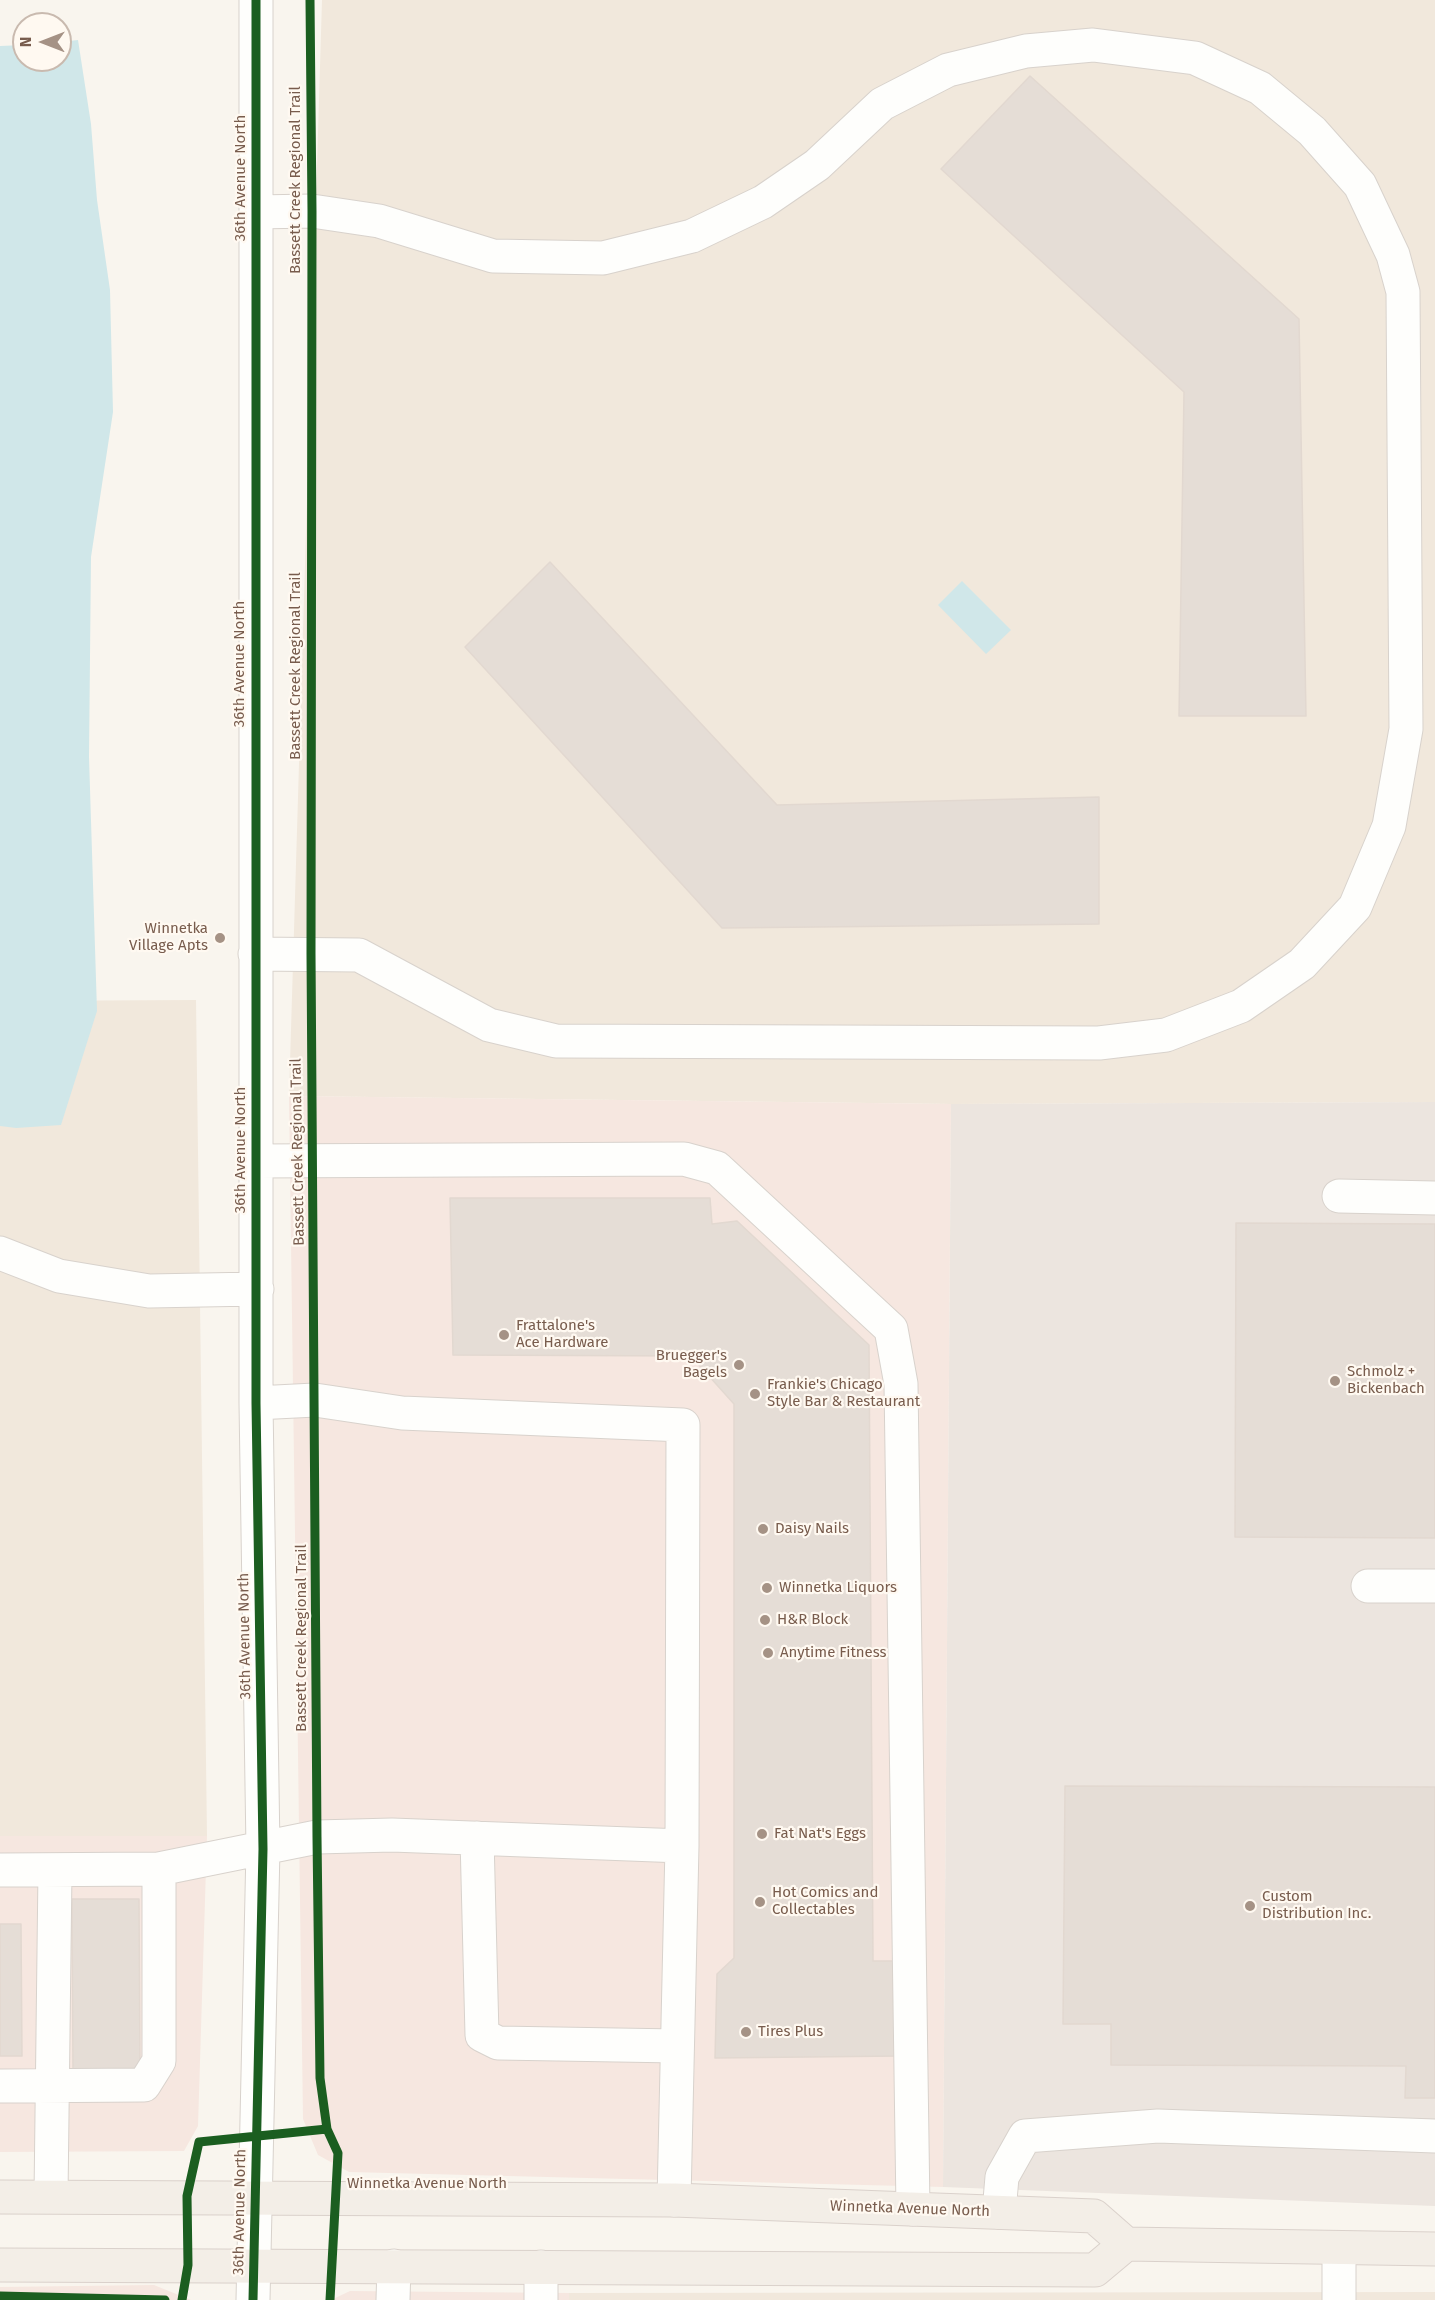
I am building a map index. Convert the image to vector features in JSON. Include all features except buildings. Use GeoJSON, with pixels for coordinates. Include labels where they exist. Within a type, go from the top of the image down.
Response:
{"type":"FeatureCollection","features":[{"type":"Feature","properties":{"kind":"main road","name":"Winnetka Avenue North"},"geometry":{"type":"LineString","coordinates":[[0,2197],[255,2196],[674,2200],[999,2212],[1094,2216],[1126,2244]]}},
{"type":"Feature","properties":{"kind":"main road"},"geometry":{"type":"LineString","coordinates":[[0,2265],[1095,2270],[1126,2244],[1435,2249]]}},
{"type":"Feature","properties":{"kind":"street","name":"36th Avenue North"},"geometry":{"type":"LineString","coordinates":[[253,2300],[256,2265],[255,2196],[263,1849],[256,1402],[256,0]]}},
{"type":"Feature","properties":{"kind":"street"},"geometry":{"type":"LineString","coordinates":[[255,954],[359,955],[489,1025],[556,1041],[1100,1043],[1166,1035],[1241,1006],[1302,964],[1355,907],[1389,826],[1406,729],[1403,292],[1393,255],[1360,186],[1312,131],[1260,88],[1195,58],[1093,45],[1026,51],[948,70],[882,104],[817,165],[763,202],[692,236],[603,258],[493,256],[379,221],[312,211],[256,212]]}},
{"type":"Feature","properties":{"kind":"street"},"geometry":{"type":"LineString","coordinates":[[256,1161],[684,1159],[717,1168],[891,1329],[901,1384],[913,2209]]}},
{"type":"Feature","properties":{"kind":"street"},"geometry":{"type":"LineString","coordinates":[[1339,1196],[1435,1198]]}},
{"type":"Feature","properties":{"kind":"street"},"geometry":{"type":"LineString","coordinates":[[0,1253],[59,1275],[149,1291],[257,1289]]}},
{"type":"Feature","properties":{"kind":"street"},"geometry":{"type":"LineString","coordinates":[[256,1402],[315,1400],[402,1413],[683,1425],[682,1846],[674,2200]]}},
{"type":"Feature","properties":{"kind":"street"},"geometry":{"type":"LineString","coordinates":[[1368,1586],[1435,1586]]}},
{"type":"Feature","properties":{"kind":"street"},"geometry":{"type":"LineString","coordinates":[[0,1870],[159,1869],[317,1837],[392,1835],[682,1846]]}},
{"type":"Feature","properties":{"kind":"street"},"geometry":{"type":"LineString","coordinates":[[477,1838],[482,2035],[498,2043],[677,2046]]}},
{"type":"Feature","properties":{"kind":"street"},"geometry":{"type":"LineString","coordinates":[[0,2086],[144,2085],[159,2061],[159,1869]]}},
{"type":"Feature","properties":{"kind":"street"},"geometry":{"type":"LineString","coordinates":[[51,2196],[55,1870]]}},
{"type":"Feature","properties":{"kind":"street"},"geometry":{"type":"LineString","coordinates":[[999,2212],[1002,2177],[1025,2136],[1158,2126],[1435,2136]]}},
{"type":"Feature","properties":{"kind":"street"},"geometry":{"type":"LineString","coordinates":[[1339,2249],[1339,2300]]}},
{"type":"Feature","properties":{"kind":"street"},"geometry":{"type":"LineString","coordinates":[[393,2300],[394,2266]]}},
{"type":"Feature","properties":{"kind":"street"},"geometry":{"type":"LineString","coordinates":[[541,2267],[541,2300]]}},
{"type":"Feature","properties":{"kind":"shaded area"},"geometry":{"type":"Polygon","coordinates":[[[322,0],[1435,0],[1435,1102],[951,1104],[289,1096],[322,0]]]}},
{"type":"Feature","properties":{"kind":"shaded area"},"geometry":{"type":"Polygon","coordinates":[[[196,1000],[207,1836],[0,1836],[0,1001],[196,1000]]]}},
{"type":"Feature","properties":{"kind":"shaded area"},"geometry":{"type":"Polygon","coordinates":[[[289,1096],[951,1104],[943,2187],[349,2172],[318,2155],[303,2119],[289,1096]]]}},
{"type":"Feature","properties":{"kind":"shaded area"},"geometry":{"type":"Polygon","coordinates":[[[1435,1102],[1435,2206],[943,2187],[951,1104],[1435,1102]]]}},
{"type":"Feature","properties":{"kind":"shaded area"},"geometry":{"type":"Polygon","coordinates":[[[0,1836],[207,1836],[198,2126],[184,2151],[0,2152],[0,1836]]]}},
{"type":"Feature","properties":{"kind":"shaded area"},"geometry":{"type":"Polygon","coordinates":[[[154,2285],[191,2300],[0,2300],[0,2287],[154,2285]]]}},
{"type":"Feature","properties":{"kind":"shaded area"},"geometry":{"type":"Polygon","coordinates":[[[350,2291],[569,2293],[569,2300],[331,2300],[350,2291]]]}},
{"type":"Feature","properties":{"kind":"shaded area"},"geometry":{"type":"Polygon","coordinates":[[[1435,2292],[1435,2300],[569,2300],[569,2293],[1435,2292]]]}},
{"type":"Feature","properties":{"kind":"water"},"geometry":{"type":"Polygon","coordinates":[[[78,40],[91,124],[97,200],[110,290],[113,412],[91,557],[89,757],[97,1011],[61,1125],[16,1128],[0,1126],[0,46],[12,46],[12,72],[72,72],[72,41],[78,40]]]}},
{"type":"Feature","properties":{"kind":"water"},"geometry":{"type":"Polygon","coordinates":[[[962,581],[1011,630],[986,654],[938,605],[962,581]]]}},
{"type":"Feature","properties":{"kind":"cycle path"},"geometry":{"type":"LineString","coordinates":[[253,2300],[263,1849],[256,1403],[256,0]]}},
{"type":"Feature","properties":{"kind":"cycle path","name":"Bassett Creek Regional Trail"},"geometry":{"type":"LineString","coordinates":[[310,0],[311,953],[320,2078],[327,2129],[338,2153],[330,2300]]}},
{"type":"Feature","properties":{"kind":"cycle path"},"geometry":{"type":"LineString","coordinates":[[182,2300],[188,2265],[187,2196],[199,2142],[327,2129]]}},
{"type":"Feature","properties":{"kind":"cycle path"},"geometry":{"type":"LineString","coordinates":[[0,2296],[165,2300]]}},
{"type":"Feature","properties":{"kind":"place","name":"Winnetka Village Apts"},"geometry":{"type":"Point","coordinates":[220,938]}},
{"type":"Feature","properties":{"kind":"place","name":"Frattalone's Ace Hardware"},"geometry":{"type":"Point","coordinates":[504,1335]}},
{"type":"Feature","properties":{"kind":"place","name":"Bruegger's Bagels"},"geometry":{"type":"Point","coordinates":[739,1365]}},
{"type":"Feature","properties":{"kind":"place","name":"Schmolz + Bickenbach"},"geometry":{"type":"Point","coordinates":[1335,1381]}},
{"type":"Feature","properties":{"kind":"place","name":"Frankie's Chicago Style Bar & Restaurant"},"geometry":{"type":"Point","coordinates":[755,1394]}},
{"type":"Feature","properties":{"kind":"place","name":"Daisy Nails"},"geometry":{"type":"Point","coordinates":[763,1529]}},
{"type":"Feature","properties":{"kind":"place","name":"Winnetka Liquors"},"geometry":{"type":"Point","coordinates":[767,1588]}},
{"type":"Feature","properties":{"kind":"place","name":"H&R Block"},"geometry":{"type":"Point","coordinates":[765,1620]}},
{"type":"Feature","properties":{"kind":"place","name":"Anytime Fitness"},"geometry":{"type":"Point","coordinates":[768,1653]}},
{"type":"Feature","properties":{"kind":"place","name":"Fat Nat's Eggs"},"geometry":{"type":"Point","coordinates":[762,1834]}},
{"type":"Feature","properties":{"kind":"place","name":"Hot Comics and Collectables"},"geometry":{"type":"Point","coordinates":[760,1902]}},
{"type":"Feature","properties":{"kind":"place","name":"Custom Distribution Inc."},"geometry":{"type":"Point","coordinates":[1250,1906]}},
{"type":"Feature","properties":{"kind":"place","name":"Tires Plus"},"geometry":{"type":"Point","coordinates":[746,2032]}}]}
